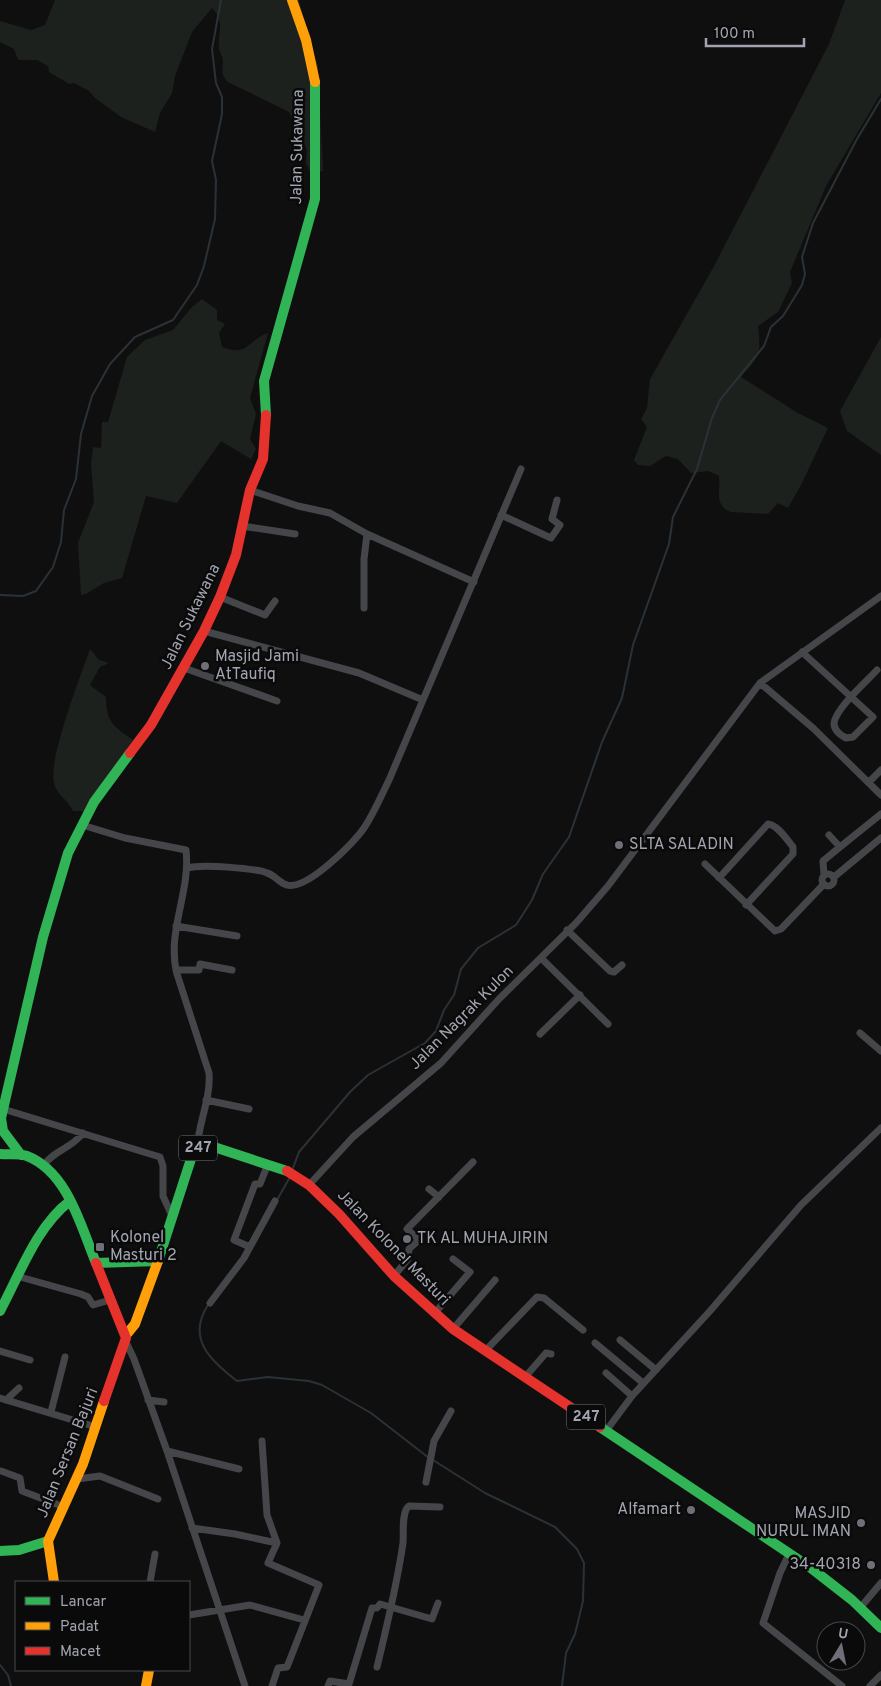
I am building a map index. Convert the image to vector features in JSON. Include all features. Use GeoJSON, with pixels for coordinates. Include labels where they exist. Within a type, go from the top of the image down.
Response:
{"type":"FeatureCollection","features":[{"type":"Feature","properties":{"kind":"main road","name":"Jalan Sukawana"},"geometry":{"type":"LineString","coordinates":[[21,1155],[2,1128],[3,1109],[21,1041],[43,937],[68,853],[82,824],[107,783],[150,725],[204,631],[220,597],[236,555],[250,490],[264,451],[267,424],[264,381],[315,199],[315,84],[306,40],[292,0]]}},
{"type":"Feature","properties":{"kind":"main road","name":"Jalan Kolonel Masturi"},"geometry":{"type":"LineString","coordinates":[[197,1149],[202,1146],[211,1146],[292,1173],[309,1185],[339,1214],[394,1276],[434,1314],[453,1329],[526,1376],[789,1554],[860,1608],[881,1628]]}},
{"type":"Feature","properties":{"kind":"main road","name":"247"},"geometry":{"type":"LineString","coordinates":[[158,1261],[191,1159],[197,1149]]}},
{"type":"Feature","properties":{"kind":"main road"},"geometry":{"type":"LineString","coordinates":[[0,1154],[21,1155],[43,1166],[59,1182],[70,1201],[126,1339]]}},
{"type":"Feature","properties":{"kind":"main road"},"geometry":{"type":"LineString","coordinates":[[0,1312],[50,1219],[70,1201]]}},
{"type":"Feature","properties":{"kind":"main road"},"geometry":{"type":"LineString","coordinates":[[96,1263],[158,1261]]}},
{"type":"Feature","properties":{"kind":"main road","name":"Jalan Sersan Bajuri"},"geometry":{"type":"LineString","coordinates":[[54,1581],[48,1541],[77,1479],[126,1339],[136,1322],[158,1261]]}},
{"type":"Feature","properties":{"kind":"main road"},"geometry":{"type":"LineString","coordinates":[[0,1551],[19,1550],[48,1541]]}},
{"type":"Feature","properties":{"kind":"main road"},"geometry":{"type":"LineString","coordinates":[[146,1686],[149,1671]]}},
{"type":"Feature","properties":{"kind":"street"},"geometry":{"type":"LineString","coordinates":[[188,868],[204,865],[262,871],[290,885],[299,884],[311,878],[334,860],[364,828],[389,780],[521,469]]}},
{"type":"Feature","properties":{"kind":"street"},"geometry":{"type":"LineString","coordinates":[[250,490],[298,506],[330,513],[367,534],[474,582]]}},
{"type":"Feature","properties":{"kind":"street"},"geometry":{"type":"LineString","coordinates":[[501,515],[551,538],[560,525],[552,519],[557,500]]}},
{"type":"Feature","properties":{"kind":"street"},"geometry":{"type":"LineString","coordinates":[[242,526],[295,534]]}},
{"type":"Feature","properties":{"kind":"street"},"geometry":{"type":"LineString","coordinates":[[364,608],[364,559],[367,534]]}},
{"type":"Feature","properties":{"kind":"street","name":"Jalan Nagrak Kulon"},"geometry":{"type":"LineString","coordinates":[[309,1185],[353,1137],[441,1063],[499,998],[600,897],[760,683],[881,596]]}},
{"type":"Feature","properties":{"kind":"street"},"geometry":{"type":"LineString","coordinates":[[220,597],[265,615],[275,601]]}},
{"type":"Feature","properties":{"kind":"street"},"geometry":{"type":"LineString","coordinates":[[204,631],[359,673],[423,700]]}},
{"type":"Feature","properties":{"kind":"street"},"geometry":{"type":"LineString","coordinates":[[802,652],[852,697],[873,718],[853,737],[846,738],[837,732],[834,724],[839,713],[852,697],[877,670]]}},
{"type":"Feature","properties":{"kind":"street"},"geometry":{"type":"LineString","coordinates":[[184,668],[277,701]]}},
{"type":"Feature","properties":{"kind":"street"},"geometry":{"type":"LineString","coordinates":[[760,683],[813,728],[881,795]]}},
{"type":"Feature","properties":{"kind":"street"},"geometry":{"type":"LineString","coordinates":[[869,782],[881,770]]}},
{"type":"Feature","properties":{"kind":"street"},"geometry":{"type":"LineString","coordinates":[[824,884],[822,879],[824,875],[823,861],[881,814]]}},
{"type":"Feature","properties":{"kind":"street"},"geometry":{"type":"LineString","coordinates":[[82,824],[125,838],[185,849],[188,868],[176,926],[174,957],[176,970],[209,1073],[209,1088],[197,1149]]}},
{"type":"Feature","properties":{"kind":"street"},"geometry":{"type":"LineString","coordinates":[[719,878],[768,824],[773,825],[794,848],[793,854],[746,905]]}},
{"type":"Feature","properties":{"kind":"street"},"geometry":{"type":"LineString","coordinates":[[829,835],[840,847]]}},
{"type":"Feature","properties":{"kind":"street"},"geometry":{"type":"LineString","coordinates":[[824,884],[827,886],[832,885],[834,877],[881,838]]}},
{"type":"Feature","properties":{"kind":"street"},"geometry":{"type":"LineString","coordinates":[[705,864],[772,930],[777,931],[824,884]]}},
{"type":"Feature","properties":{"kind":"street"},"geometry":{"type":"LineString","coordinates":[[824,875],[830,874],[834,877]]}},
{"type":"Feature","properties":{"kind":"street"},"geometry":{"type":"LineString","coordinates":[[176,926],[237,936]]}},
{"type":"Feature","properties":{"kind":"street"},"geometry":{"type":"LineString","coordinates":[[567,930],[610,971],[614,972],[622,965]]}},
{"type":"Feature","properties":{"kind":"street"},"geometry":{"type":"LineString","coordinates":[[541,958],[608,1024]]}},
{"type":"Feature","properties":{"kind":"street"},"geometry":{"type":"LineString","coordinates":[[176,970],[198,970],[200,964],[232,970]]}},
{"type":"Feature","properties":{"kind":"street"},"geometry":{"type":"LineString","coordinates":[[540,1034],[580,995]]}},
{"type":"Feature","properties":{"kind":"street"},"geometry":{"type":"LineString","coordinates":[[860,1033],[881,1051]]}},
{"type":"Feature","properties":{"kind":"street"},"geometry":{"type":"LineString","coordinates":[[206,1100],[249,1109]]}},
{"type":"Feature","properties":{"kind":"street"},"geometry":{"type":"LineString","coordinates":[[3,1109],[162,1158],[163,1196],[173,1218]]}},
{"type":"Feature","properties":{"kind":"street"},"geometry":{"type":"LineString","coordinates":[[606,1431],[643,1383],[710,1311],[801,1205],[881,1128]]}},
{"type":"Feature","properties":{"kind":"street"},"geometry":{"type":"LineString","coordinates":[[43,1166],[50,1157],[75,1144],[83,1133]]}},
{"type":"Feature","properties":{"kind":"street"},"geometry":{"type":"LineString","coordinates":[[394,1276],[408,1259],[409,1249],[419,1240],[407,1229],[473,1162]]}},
{"type":"Feature","properties":{"kind":"street"},"geometry":{"type":"LineString","coordinates":[[250,1246],[234,1240],[255,1184],[260,1184],[268,1164]]}},
{"type":"Feature","properties":{"kind":"street"},"geometry":{"type":"LineString","coordinates":[[430,1189],[439,1197]]}},
{"type":"Feature","properties":{"kind":"street"},"geometry":{"type":"LineString","coordinates":[[210,1303],[250,1246],[276,1201]]}},
{"type":"Feature","properties":{"kind":"street"},"geometry":{"type":"LineString","coordinates":[[434,1314],[470,1272],[453,1259]]}},
{"type":"Feature","properties":{"kind":"street"},"geometry":{"type":"LineString","coordinates":[[20,1277],[81,1294],[88,1297],[93,1304],[110,1300]]}},
{"type":"Feature","properties":{"kind":"street"},"geometry":{"type":"LineString","coordinates":[[453,1329],[495,1280]]}},
{"type":"Feature","properties":{"kind":"street"},"geometry":{"type":"LineString","coordinates":[[486,1350],[537,1297],[544,1298],[583,1330]]}},
{"type":"Feature","properties":{"kind":"street"},"geometry":{"type":"LineString","coordinates":[[126,1339],[167,1452],[245,1686]]}},
{"type":"Feature","properties":{"kind":"street"},"geometry":{"type":"LineString","coordinates":[[620,1340],[656,1370]]}},
{"type":"Feature","properties":{"kind":"street"},"geometry":{"type":"LineString","coordinates":[[595,1343],[643,1383]]}},
{"type":"Feature","properties":{"kind":"street"},"geometry":{"type":"LineString","coordinates":[[0,1352],[30,1360]]}},
{"type":"Feature","properties":{"kind":"street"},"geometry":{"type":"LineString","coordinates":[[526,1376],[546,1353],[551,1354]]}},
{"type":"Feature","properties":{"kind":"street"},"geometry":{"type":"LineString","coordinates":[[51,1412],[65,1357]]}},
{"type":"Feature","properties":{"kind":"street"},"geometry":{"type":"LineString","coordinates":[[606,1373],[632,1396]]}},
{"type":"Feature","properties":{"kind":"street"},"geometry":{"type":"LineString","coordinates":[[3,1399],[19,1388]]}},
{"type":"Feature","properties":{"kind":"street"},"geometry":{"type":"LineString","coordinates":[[3,1399],[51,1412],[96,1428]]}},
{"type":"Feature","properties":{"kind":"street"},"geometry":{"type":"LineString","coordinates":[[148,1400],[164,1402]]}},
{"type":"Feature","properties":{"kind":"street"},"geometry":{"type":"LineString","coordinates":[[426,1482],[434,1441],[451,1410]]}},
{"type":"Feature","properties":{"kind":"street"},"geometry":{"type":"LineString","coordinates":[[262,1442],[267,1515],[277,1543],[268,1563],[320,1585],[304,1620],[287,1667],[278,1668],[272,1686]]}},
{"type":"Feature","properties":{"kind":"street"},"geometry":{"type":"LineString","coordinates":[[167,1452],[239,1469]]}},
{"type":"Feature","properties":{"kind":"street"},"geometry":{"type":"LineString","coordinates":[[1,1471],[20,1478],[22,1491],[64,1507]]}},
{"type":"Feature","properties":{"kind":"street"},"geometry":{"type":"LineString","coordinates":[[77,1479],[100,1476],[158,1499]]}},
{"type":"Feature","properties":{"kind":"street"},"geometry":{"type":"LineString","coordinates":[[377,1667],[392,1606],[407,1507],[440,1507]]}},
{"type":"Feature","properties":{"kind":"street"},"geometry":{"type":"LineString","coordinates":[[192,1528],[235,1534],[277,1543]]}},
{"type":"Feature","properties":{"kind":"street"},"geometry":{"type":"LineString","coordinates":[[150,1581],[155,1554]]}},
{"type":"Feature","properties":{"kind":"street"},"geometry":{"type":"LineString","coordinates":[[789,1554],[780,1573],[763,1623],[842,1686]]}},
{"type":"Feature","properties":{"kind":"street"},"geometry":{"type":"LineString","coordinates":[[860,1608],[881,1584]]}},
{"type":"Feature","properties":{"kind":"street"},"geometry":{"type":"LineString","coordinates":[[328,1686],[330,1681],[349,1684],[372,1608],[377,1608],[380,1604],[392,1606],[432,1619],[438,1603]]}},
{"type":"Feature","properties":{"kind":"street"},"geometry":{"type":"LineString","coordinates":[[190,1615],[250,1605],[304,1620]]}},
{"type":"Feature","properties":{"kind":"street"},"geometry":{"type":"LineString","coordinates":[[870,1686],[881,1676]]}},
{"type":"Feature","properties":{"kind":"shaded area"},"geometry":{"type":"Polygon","coordinates":[[[55,0],[299,0],[318,67],[323,171],[311,174],[306,163],[307,150],[289,112],[225,79],[222,72],[223,60],[219,49],[220,23],[212,8],[192,32],[175,76],[172,93],[160,113],[155,132],[121,117],[95,98],[89,91],[74,83],[69,84],[49,72],[48,66],[37,60],[18,60],[14,49],[0,42],[0,21],[31,30],[45,25],[55,0]]]}},
{"type":"Feature","properties":{"kind":"shaded area"},"geometry":{"type":"Polygon","coordinates":[[[845,0],[881,0],[881,93],[826,186],[790,272],[792,283],[778,312],[758,326],[758,354],[741,377],[798,413],[828,428],[788,508],[778,503],[768,514],[731,512],[725,509],[720,501],[719,476],[708,471],[691,473],[678,459],[666,456],[650,466],[638,465],[634,460],[647,427],[641,419],[647,408],[650,379],[713,268],[829,44],[845,0]]]}},
{"type":"Feature","properties":{"kind":"shaded area"},"geometry":{"type":"Polygon","coordinates":[[[202,299],[217,310],[217,320],[225,324],[219,333],[222,347],[231,350],[243,349],[268,333],[250,398],[256,414],[250,439],[256,449],[251,459],[221,441],[177,503],[146,496],[122,578],[104,583],[81,595],[78,543],[94,502],[91,464],[93,447],[101,448],[102,422],[108,422],[127,357],[145,340],[173,330],[192,307],[202,299]]]}},
{"type":"Feature","properties":{"kind":"shaded area"},"geometry":{"type":"Polygon","coordinates":[[[881,337],[881,455],[847,431],[840,411],[881,337]]]}},
{"type":"Feature","properties":{"kind":"shaded area"},"geometry":{"type":"Polygon","coordinates":[[[90,649],[99,660],[109,663],[100,667],[90,685],[106,697],[107,712],[112,723],[133,740],[84,811],[73,811],[55,787],[53,771],[66,717],[90,649]]]}},
{"type":"Feature","properties":{"kind":"waterway"},"geometry":{"type":"LineString","coordinates":[[0,595],[23,596],[36,591],[53,567],[61,542],[64,510],[76,479],[81,434],[92,396],[110,364],[135,337],[173,320],[197,285],[204,266],[215,219],[216,180],[212,161],[222,114],[222,97],[216,83],[212,49],[221,0]]}},
{"type":"Feature","properties":{"kind":"waterway"},"geometry":{"type":"LineString","coordinates":[[293,1168],[299,1152],[350,1092],[368,1075],[425,1043],[436,1031],[444,1010],[454,995],[461,969],[478,948],[516,925],[532,900],[543,874],[569,837],[602,742],[622,698],[633,645],[669,544],[673,517],[697,469],[712,418],[720,400],[764,346],[771,327],[783,316],[802,285],[805,274],[802,257],[813,223],[857,139],[881,99]]}},
{"type":"Feature","properties":{"kind":"waterway"},"geometry":{"type":"LineString","coordinates":[[277,1200],[290,1177]]}},
{"type":"Feature","properties":{"kind":"waterway"},"geometry":{"type":"LineString","coordinates":[[208,1305],[202,1317],[200,1328],[204,1348],[218,1365],[237,1381],[268,1377],[309,1381],[322,1385],[371,1413],[429,1458]]}},
{"type":"Feature","properties":{"kind":"waterway"},"geometry":{"type":"LineString","coordinates":[[433,1460],[485,1493],[555,1527],[577,1549],[584,1563],[583,1601],[575,1634],[566,1653],[562,1686]]}},
{"type":"Feature","properties":{"kind":"waterway"},"geometry":{"type":"LineString","coordinates":[[0,1665],[8,1675],[11,1686]]}},
{"type":"Feature","properties":{"kind":"traffic: fast"},"geometry":{"type":"LineString","coordinates":[[266,415],[264,381],[315,199],[315,82]]}},
{"type":"Feature","properties":{"kind":"traffic: fast"},"geometry":{"type":"LineString","coordinates":[[21,1155],[3,1131],[1,1118],[43,937],[68,853],[94,802],[130,753]]}},
{"type":"Feature","properties":{"kind":"traffic: fast"},"geometry":{"type":"LineString","coordinates":[[0,1154],[27,1156],[53,1174],[71,1202],[96,1263],[158,1261],[191,1159],[200,1147],[211,1146],[287,1171]]}},
{"type":"Feature","properties":{"kind":"traffic: fast"},"geometry":{"type":"LineString","coordinates":[[0,1311],[38,1237],[58,1212],[70,1201]]}},
{"type":"Feature","properties":{"kind":"traffic: fast"},"geometry":{"type":"LineString","coordinates":[[600,1427],[811,1568],[852,1600],[881,1628]]}},
{"type":"Feature","properties":{"kind":"traffic: fast"},"geometry":{"type":"LineString","coordinates":[[0,1551],[19,1550],[48,1541]]}},
{"type":"Feature","properties":{"kind":"traffic: slow"},"geometry":{"type":"LineString","coordinates":[[292,0],[306,40],[315,82]]}},
{"type":"Feature","properties":{"kind":"traffic: slow"},"geometry":{"type":"LineString","coordinates":[[126,1335],[135,1324],[158,1261]]}},
{"type":"Feature","properties":{"kind":"traffic: slow"},"geometry":{"type":"LineString","coordinates":[[54,1581],[48,1541],[83,1464],[104,1401]]}},
{"type":"Feature","properties":{"kind":"traffic: slow"},"geometry":{"type":"LineString","coordinates":[[146,1686],[149,1671]]}},
{"type":"Feature","properties":{"kind":"traffic: jam"},"geometry":{"type":"LineString","coordinates":[[130,753],[151,725],[204,631],[220,597],[236,555],[250,490],[263,459],[266,415]]}},
{"type":"Feature","properties":{"kind":"traffic: jam"},"geometry":{"type":"LineString","coordinates":[[287,1171],[309,1185],[339,1214],[394,1276],[453,1329],[600,1427]]}},
{"type":"Feature","properties":{"kind":"traffic: jam"},"geometry":{"type":"LineString","coordinates":[[96,1263],[126,1338],[104,1401]]}},
{"type":"Feature","properties":{"kind":"place","name":"Masjid Jami AtTaufiq"},"geometry":{"type":"Point","coordinates":[205,666]}},
{"type":"Feature","properties":{"kind":"place","name":"SLTA SALADIN"},"geometry":{"type":"Point","coordinates":[619,845]}},
{"type":"Feature","properties":{"kind":"place","name":"TK AL MUHAJIRIN"},"geometry":{"type":"Point","coordinates":[407,1239]}},
{"type":"Feature","properties":{"kind":"place","name":"Kolonel Masturi 2"},"geometry":{"type":"Point","coordinates":[100,1247]}},
{"type":"Feature","properties":{"kind":"place","name":"Alfamart"},"geometry":{"type":"Point","coordinates":[691,1510]}},
{"type":"Feature","properties":{"kind":"place","name":"MASJID NURUL IMAN"},"geometry":{"type":"Point","coordinates":[861,1523]}},
{"type":"Feature","properties":{"kind":"place","name":"34-40318"},"geometry":{"type":"Point","coordinates":[871,1565]}}]}
